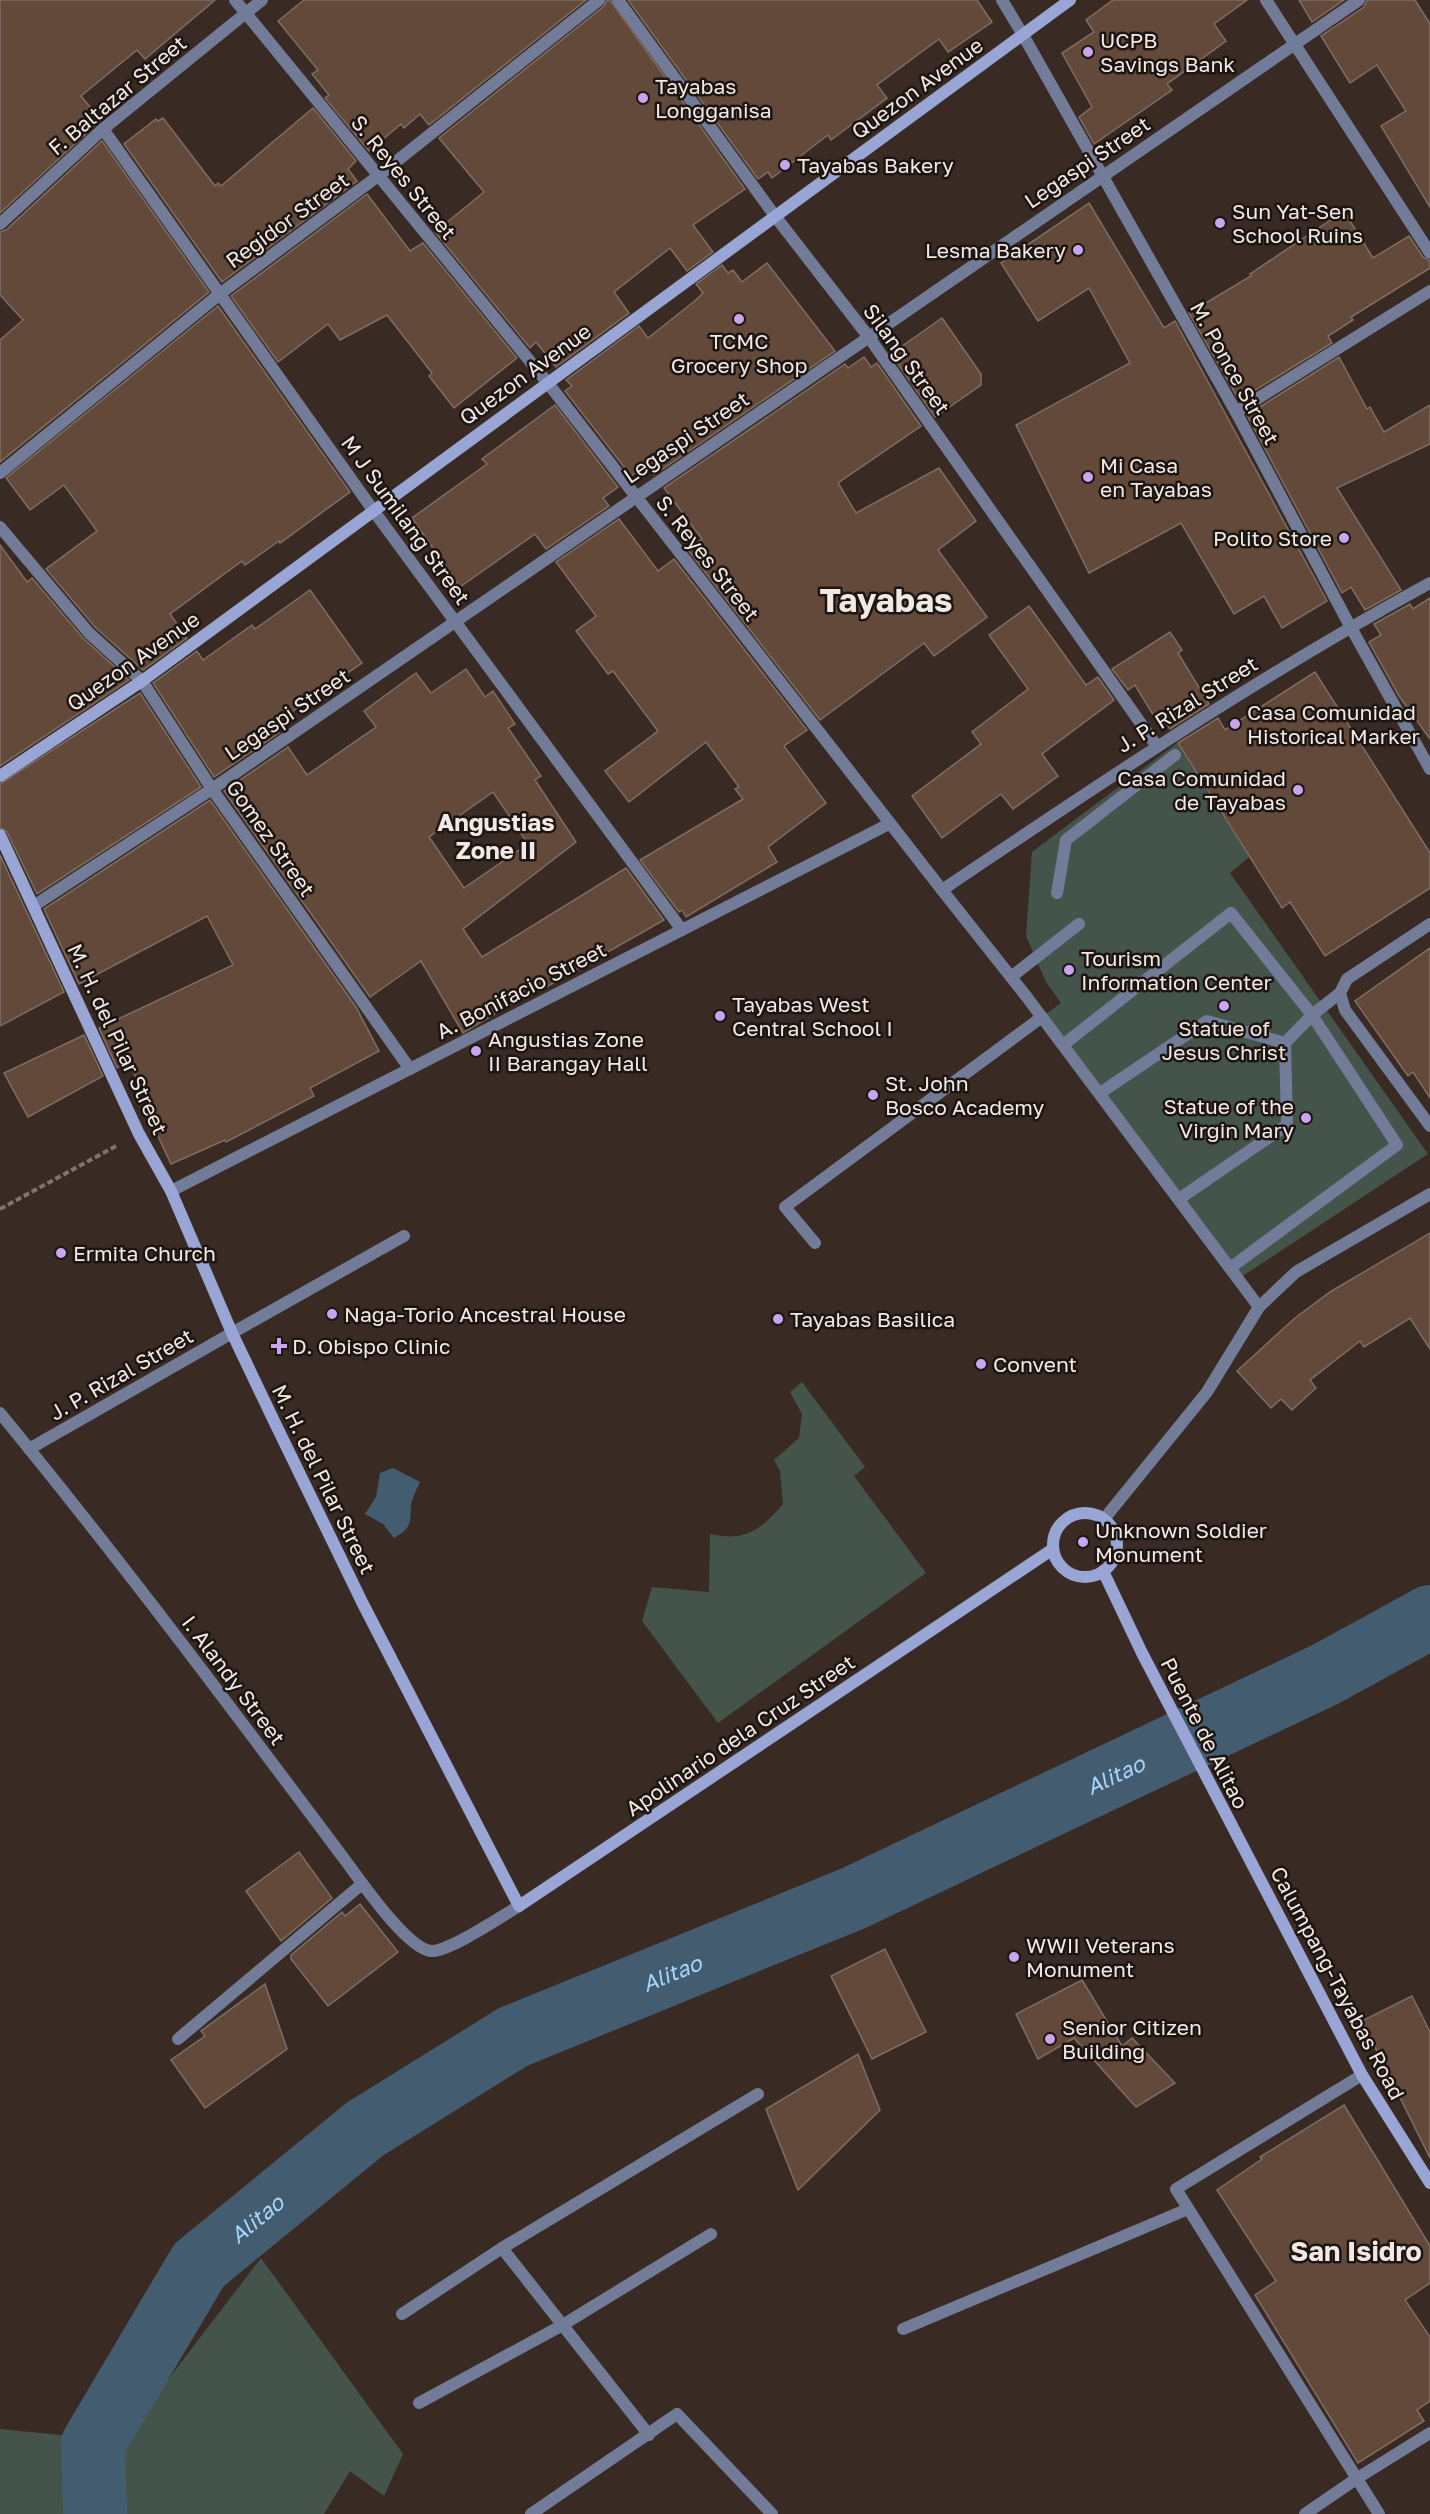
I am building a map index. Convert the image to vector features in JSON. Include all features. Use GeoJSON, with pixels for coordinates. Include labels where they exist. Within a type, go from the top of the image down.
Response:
{"type":"FeatureCollection","features":[{"type":"Feature","properties":{"kind":"main road","name":"Quezon Avenue"},"geometry":{"type":"LineString","coordinates":[[0,776],[142,681],[1070,0]]}},
{"type":"Feature","properties":{"kind":"main road","name":"M. H. del Pilar Street"},"geometry":{"type":"LineString","coordinates":[[0,835],[35,905],[139,1134],[171,1191],[232,1334],[363,1604],[519,1906]]}},
{"type":"Feature","properties":{"kind":"main road"},"geometry":{"type":"LineString","coordinates":[[1090,1513],[1104,1519],[1114,1530],[1117,1545],[1113,1560],[1103,1571],[1088,1577],[1072,1574],[1060,1564],[1053,1550],[1055,1534],[1062,1522],[1076,1514],[1090,1513]]}},
{"type":"Feature","properties":{"kind":"main road","name":"Apolinario dela Cruz Street"},"geometry":{"type":"LineString","coordinates":[[519,1906],[1053,1550]]}},
{"type":"Feature","properties":{"kind":"main road","name":"Puente de Alitao"},"geometry":{"type":"LineString","coordinates":[[1103,1571],[1142,1653],[1234,1831]]}},
{"type":"Feature","properties":{"kind":"main road","name":"Calumpang-Tayabas Road"},"geometry":{"type":"LineString","coordinates":[[1234,1831],[1362,2075],[1430,2183]]}},
{"type":"Feature","properties":{"kind":"street","name":"S. Reyes Street"},"geometry":{"type":"LineString","coordinates":[[235,0],[547,382],[889,824],[1026,996],[1259,1307]]}},
{"type":"Feature","properties":{"kind":"street","name":"F. Baltazar Street"},"geometry":{"type":"LineString","coordinates":[[0,224],[103,129],[262,0]]}},
{"type":"Feature","properties":{"kind":"street","name":"Regidor Street"},"geometry":{"type":"LineString","coordinates":[[0,473],[221,293],[378,176],[599,0]]}},
{"type":"Feature","properties":{"kind":"street","name":"Silang Street"},"geometry":{"type":"LineString","coordinates":[[618,0],[775,216],[868,336],[1156,745]]}},
{"type":"Feature","properties":{"kind":"street","name":"M. Ponce Street"},"geometry":{"type":"LineString","coordinates":[[1002,0],[1236,412],[1350,626],[1430,769]]}},
{"type":"Feature","properties":{"kind":"street"},"geometry":{"type":"LineString","coordinates":[[1266,0],[1430,253]]}},
{"type":"Feature","properties":{"kind":"street","name":"Legaspi Street"},"geometry":{"type":"LineString","coordinates":[[35,905],[212,789],[1359,0]]}},
{"type":"Feature","properties":{"kind":"street","name":"M J Sumilang Street"},"geometry":{"type":"LineString","coordinates":[[103,129],[373,510],[682,930]]}},
{"type":"Feature","properties":{"kind":"street"},"geometry":{"type":"LineString","coordinates":[[1236,412],[1430,291]]}},
{"type":"Feature","properties":{"kind":"street","name":"Gomez Street"},"geometry":{"type":"LineString","coordinates":[[0,527],[90,633],[142,681],[212,789],[410,1069]]}},
{"type":"Feature","properties":{"kind":"street","name":"J. P. Rizal Street"},"geometry":{"type":"LineString","coordinates":[[942,890],[1156,745],[1350,626],[1430,583]]}},
{"type":"Feature","properties":{"kind":"street"},"geometry":{"type":"LineString","coordinates":[[1057,893],[1066,840],[1175,755]]}},
{"type":"Feature","properties":{"kind":"street","name":"A. Bonifacio Street"},"geometry":{"type":"LineString","coordinates":[[171,1191],[889,824]]}},
{"type":"Feature","properties":{"kind":"street"},"geometry":{"type":"LineString","coordinates":[[1063,1045],[1231,913],[1312,1015],[1397,1144],[1230,1268]]}},
{"type":"Feature","properties":{"kind":"street"},"geometry":{"type":"LineString","coordinates":[[1011,977],[1079,924]]}},
{"type":"Feature","properties":{"kind":"street"},"geometry":{"type":"LineString","coordinates":[[1179,1199],[1287,1125],[1285,1043],[1312,1015],[1340,993],[1347,978],[1430,924]]}},
{"type":"Feature","properties":{"kind":"street"},"geometry":{"type":"LineString","coordinates":[[1340,993],[1344,1010],[1430,1126]]}},
{"type":"Feature","properties":{"kind":"street"},"geometry":{"type":"LineString","coordinates":[[815,1243],[785,1207],[1042,1017]]}},
{"type":"Feature","properties":{"kind":"street"},"geometry":{"type":"LineString","coordinates":[[1100,1094],[1207,1021],[1285,1043]]}},
{"type":"Feature","properties":{"kind":"street"},"geometry":{"type":"LineString","coordinates":[[1104,1519],[1207,1392],[1259,1307],[1296,1272],[1430,1194]]}},
{"type":"Feature","properties":{"kind":"street","name":"J. P. Rizal Street"},"geometry":{"type":"LineString","coordinates":[[29,1449],[404,1236]]}},
{"type":"Feature","properties":{"kind":"street","name":"I. Alandy Street"},"geometry":{"type":"LineString","coordinates":[[0,1413],[196,1660],[363,1884],[407,1938],[430,1951],[447,1949]]}},
{"type":"Feature","properties":{"kind":"street"},"geometry":{"type":"LineString","coordinates":[[178,2039],[363,1884]]}},
{"type":"Feature","properties":{"kind":"street","name":"Apolinario dela Cruz Street"},"geometry":{"type":"LineString","coordinates":[[447,1949],[519,1906]]}},
{"type":"Feature","properties":{"kind":"street"},"geometry":{"type":"LineString","coordinates":[[1362,2075],[1176,2189],[1379,2514]]}},
{"type":"Feature","properties":{"kind":"street"},"geometry":{"type":"LineString","coordinates":[[402,2314],[502,2248],[758,2094]]}},
{"type":"Feature","properties":{"kind":"street"},"geometry":{"type":"LineString","coordinates":[[903,2329],[1188,2209]]}},
{"type":"Feature","properties":{"kind":"street"},"geometry":{"type":"LineString","coordinates":[[419,2403],[561,2325],[711,2235]]}},
{"type":"Feature","properties":{"kind":"street"},"geometry":{"type":"LineString","coordinates":[[502,2248],[649,2435]]}},
{"type":"Feature","properties":{"kind":"street"},"geometry":{"type":"LineString","coordinates":[[531,2514],[677,2414],[772,2514]]}},
{"type":"Feature","properties":{"kind":"street"},"geometry":{"type":"LineString","coordinates":[[1305,2514],[1430,2433]]}},
{"type":"Feature","properties":{"kind":"path"},"geometry":{"type":"LineString","coordinates":[[0,1209],[139,1134]]}},
{"type":"Feature","properties":{"kind":"green space"},"geometry":{"type":"Polygon","coordinates":[[[1177,743],[1249,857],[1230,873],[1428,1154],[1238,1279],[1042,1017],[1061,1003],[1046,982],[1026,936],[1032,852],[1177,743]]]}},
{"type":"Feature","properties":{"kind":"green space"},"geometry":{"type":"Polygon","coordinates":[[[802,1382],[865,1467],[854,1476],[926,1573],[718,1723],[642,1621],[652,1587],[709,1592],[710,1534],[733,1536],[751,1532],[767,1521],[783,1504],[780,1471],[774,1460],[799,1438],[802,1414],[790,1392],[802,1382]]]}},
{"type":"Feature","properties":{"kind":"green space"},"geometry":{"type":"Polygon","coordinates":[[[261,2258],[403,2454],[384,2496],[350,2471],[324,2514],[0,2514],[0,2429],[121,2441],[261,2258]]]}},
{"type":"Feature","properties":{"kind":"water"},"geometry":{"type":"Polygon","coordinates":[[[393,1468],[420,1482],[412,1503],[408,1525],[394,1538],[383,1524],[365,1514],[376,1497],[380,1473],[393,1468]]]}},
{"type":"Feature","properties":{"kind":"building"},"geometry":{"type":"Polygon","coordinates":[[[0,0],[215,0],[145,59],[137,50],[81,96],[101,120],[0,213],[0,0]]]}},
{"type":"Feature","properties":{"kind":"building"},"geometry":{"type":"Polygon","coordinates":[[[304,0],[586,0],[429,125],[420,114],[404,128],[401,124],[369,151],[325,98],[329,95],[312,74],[318,70],[278,21],[304,0]]]}},
{"type":"Feature","properties":{"kind":"building"},"geometry":{"type":"Polygon","coordinates":[[[607,0],[610,0],[745,189],[693,225],[713,252],[687,271],[670,248],[614,292],[629,313],[556,367],[536,342],[530,348],[435,232],[484,192],[439,138],[604,6],[607,0]]]}},
{"type":"Feature","properties":{"kind":"building"},"geometry":{"type":"Polygon","coordinates":[[[628,0],[977,0],[992,22],[948,52],[939,39],[877,85],[887,98],[831,140],[828,135],[772,178],[768,172],[758,179],[628,0]]]}},
{"type":"Feature","properties":{"kind":"building"},"geometry":{"type":"Polygon","coordinates":[[[1113,0],[1247,0],[1214,24],[1226,41],[1167,84],[1172,90],[1094,144],[1079,117],[1092,107],[1062,53],[1094,32],[1086,20],[1113,0]]]}},
{"type":"Feature","properties":{"kind":"building"},"geometry":{"type":"Polygon","coordinates":[[[1299,0],[1344,0],[1312,22],[1299,0]]]}},
{"type":"Feature","properties":{"kind":"building"},"geometry":{"type":"Polygon","coordinates":[[[1367,0],[1415,0],[1430,24],[1430,207],[1381,126],[1406,111],[1377,65],[1350,83],[1321,36],[1364,7],[1367,0]]]}},
{"type":"Feature","properties":{"kind":"building"},"geometry":{"type":"Polygon","coordinates":[[[313,108],[356,161],[348,169],[357,181],[222,282],[124,144],[156,119],[158,121],[163,118],[215,186],[218,183],[221,186],[313,108]]]}},
{"type":"Feature","properties":{"kind":"building"},"geometry":{"type":"Polygon","coordinates":[[[102,141],[209,292],[0,462],[0,340],[23,320],[0,295],[0,232],[6,230],[102,141]]]}},
{"type":"Feature","properties":{"kind":"building"},"geometry":{"type":"Polygon","coordinates":[[[367,194],[410,251],[423,243],[517,358],[454,408],[429,376],[432,373],[387,315],[340,340],[328,324],[278,362],[231,296],[367,194]]]}},
{"type":"Feature","properties":{"kind":"building"},"geometry":{"type":"Polygon","coordinates":[[[1089,203],[1164,328],[1175,321],[1327,601],[1282,628],[1264,596],[1234,614],[1181,523],[1089,573],[1016,425],[1130,363],[1089,288],[1038,321],[1001,263],[1089,203]]]}},
{"type":"Feature","properties":{"kind":"building"},"geometry":{"type":"Polygon","coordinates":[[[1344,211],[1373,258],[1409,236],[1423,257],[1430,261],[1430,268],[1351,317],[1353,320],[1328,336],[1332,343],[1239,400],[1189,313],[1251,276],[1250,274],[1344,211]]]}},
{"type":"Feature","properties":{"kind":"building"},"geometry":{"type":"Polygon","coordinates":[[[767,263],[835,351],[654,475],[646,464],[631,476],[565,391],[572,386],[566,380],[639,326],[648,338],[696,300],[703,293],[696,284],[722,265],[728,273],[733,270],[742,282],[767,263]]]}},
{"type":"Feature","properties":{"kind":"building"},"geometry":{"type":"Polygon","coordinates":[[[218,306],[350,492],[280,543],[279,541],[245,565],[242,561],[170,614],[187,638],[143,670],[95,627],[46,569],[97,531],[64,485],[30,510],[6,478],[218,306]]]}},
{"type":"Feature","properties":{"kind":"building"},"geometry":{"type":"Polygon","coordinates":[[[942,318],[981,374],[981,385],[935,417],[891,354],[942,318]]]}},
{"type":"Feature","properties":{"kind":"building"},"geometry":{"type":"Polygon","coordinates":[[[864,357],[871,367],[877,363],[921,426],[838,483],[856,513],[939,468],[976,521],[938,550],[987,617],[934,656],[924,643],[820,720],[687,549],[702,539],[664,488],[845,364],[848,368],[864,357]]]}},
{"type":"Feature","properties":{"kind":"building"},"geometry":{"type":"Polygon","coordinates":[[[1339,357],[1367,409],[1370,407],[1384,432],[1430,405],[1430,444],[1337,488],[1401,590],[1365,610],[1351,587],[1342,593],[1247,415],[1339,357]]]}},
{"type":"Feature","properties":{"kind":"building"},"geometry":{"type":"Polygon","coordinates":[[[555,405],[618,487],[603,498],[609,506],[546,549],[535,534],[460,587],[412,518],[487,464],[482,459],[555,405]]]}},
{"type":"Feature","properties":{"kind":"building"},"geometry":{"type":"Polygon","coordinates":[[[619,519],[658,571],[674,559],[807,730],[784,746],[826,803],[768,847],[777,862],[686,917],[682,910],[679,912],[640,860],[743,799],[735,789],[739,787],[706,742],[629,802],[605,771],[658,731],[613,671],[608,674],[576,631],[596,616],[556,562],[619,519]]]}},
{"type":"Feature","properties":{"kind":"building"},"geometry":{"type":"Polygon","coordinates":[[[0,545],[27,582],[32,578],[83,638],[129,680],[0,766],[0,545]]]}},
{"type":"Feature","properties":{"kind":"building"},"geometry":{"type":"Polygon","coordinates":[[[310,590],[362,663],[273,725],[279,733],[214,777],[153,683],[197,651],[203,660],[252,625],[255,629],[310,590]]]}},
{"type":"Feature","properties":{"kind":"building"},"geometry":{"type":"Polygon","coordinates":[[[1430,598],[1430,739],[1399,696],[1369,642],[1381,635],[1374,624],[1410,604],[1413,609],[1430,598]]]}},
{"type":"Feature","properties":{"kind":"building"},"geometry":{"type":"Polygon","coordinates":[[[1029,606],[1086,685],[1098,677],[1114,700],[1042,754],[1058,776],[1013,809],[1001,794],[942,838],[912,796],[981,744],[972,732],[1028,689],[989,635],[1029,606]]]}},
{"type":"Feature","properties":{"kind":"building"},"geometry":{"type":"Polygon","coordinates":[[[1170,632],[1182,650],[1178,653],[1209,704],[1170,729],[1160,714],[1155,718],[1135,685],[1128,690],[1112,669],[1170,632]]]}},
{"type":"Feature","properties":{"kind":"building"},"geometry":{"type":"Polygon","coordinates":[[[466,669],[485,697],[493,691],[515,724],[508,728],[541,776],[535,780],[576,842],[463,929],[482,957],[626,868],[664,920],[548,986],[546,983],[463,1033],[421,961],[370,997],[224,791],[288,747],[307,775],[376,727],[364,711],[416,673],[431,693],[466,669]],[[493,792],[429,837],[464,888],[528,844],[493,792]]]}},
{"type":"Feature","properties":{"kind":"building","name":"Casa Comunidad de Tayabas"},"geometry":{"type":"Polygon","coordinates":[[[1315,672],[1430,853],[1430,888],[1325,956],[1290,902],[1282,908],[1178,743],[1218,718],[1225,730],[1315,672]]]}},
{"type":"Feature","properties":{"kind":"building"},"geometry":{"type":"Polygon","coordinates":[[[140,693],[201,787],[37,894],[7,832],[0,827],[0,784],[140,693]]]}},
{"type":"Feature","properties":{"kind":"building"},"geometry":{"type":"Polygon","coordinates":[[[210,800],[356,1007],[379,1051],[310,1088],[314,1096],[226,1142],[225,1140],[171,1164],[156,1132],[161,1130],[128,1061],[117,1068],[99,1028],[233,965],[207,916],[79,984],[44,909],[210,800]]]}},
{"type":"Feature","properties":{"kind":"building"},"geometry":{"type":"Polygon","coordinates":[[[0,855],[64,992],[0,1026],[0,855]]]}},
{"type":"Feature","properties":{"kind":"building"},"geometry":{"type":"Polygon","coordinates":[[[1430,948],[1430,1098],[1413,1072],[1408,1076],[1355,1001],[1430,948]]]}},
{"type":"Feature","properties":{"kind":"building"},"geometry":{"type":"Polygon","coordinates":[[[84,1035],[103,1076],[28,1117],[4,1073],[84,1035]]]}},
{"type":"Feature","properties":{"kind":"building"},"geometry":{"type":"Polygon","coordinates":[[[1430,1233],[1430,1349],[1410,1318],[1364,1347],[1360,1341],[1310,1380],[1316,1388],[1292,1410],[1281,1399],[1271,1408],[1237,1371],[1295,1318],[1330,1292],[1430,1233]]]}},
{"type":"Feature","properties":{"kind":"building"},"geometry":{"type":"Polygon","coordinates":[[[299,1852],[332,1898],[281,1941],[246,1891],[299,1852]]]}},
{"type":"Feature","properties":{"kind":"building"},"geometry":{"type":"Polygon","coordinates":[[[360,1904],[398,1952],[328,2006],[291,1959],[291,1955],[342,1912],[345,1916],[360,1904]]]}},
{"type":"Feature","properties":{"kind":"building"},"geometry":{"type":"Polygon","coordinates":[[[885,1949],[926,2032],[872,2059],[831,1976],[885,1949]]]}},
{"type":"Feature","properties":{"kind":"building"},"geometry":{"type":"Polygon","coordinates":[[[1082,1980],[1122,2046],[1132,2038],[1175,2083],[1136,2107],[1074,2038],[1038,2059],[1016,2014],[1082,1980]]]}},
{"type":"Feature","properties":{"kind":"building"},"geometry":{"type":"Polygon","coordinates":[[[265,1984],[287,2049],[205,2108],[171,2060],[205,2036],[201,2031],[265,1984]]]}},
{"type":"Feature","properties":{"kind":"building"},"geometry":{"type":"Polygon","coordinates":[[[1412,1996],[1430,2032],[1430,2158],[1362,2021],[1412,1996]]]}},
{"type":"Feature","properties":{"kind":"building"},"geometry":{"type":"Polygon","coordinates":[[[858,2054],[880,2110],[798,2190],[766,2109],[858,2054]]]}},
{"type":"Feature","properties":{"kind":"building"},"geometry":{"type":"Polygon","coordinates":[[[1344,2105],[1430,2246],[1430,2283],[1405,2300],[1430,2337],[1430,2401],[1417,2410],[1424,2421],[1358,2463],[1255,2295],[1276,2281],[1217,2190],[1262,2159],[1260,2157],[1344,2105]]]}},
{"type":"Feature","properties":{"kind":"waterway","name":"Alitao"},"geometry":{"type":"LineString","coordinates":[[95,2514],[93,2444],[199,2265],[365,2129],[513,2037],[854,1898],[1326,1674],[1430,1617]]}},
{"type":"Feature","properties":{"kind":"place","name":"UCPB Savings Bank"},"geometry":{"type":"Point","coordinates":[1088,52]}},
{"type":"Feature","properties":{"kind":"place","name":"Tayabas Longganisa"},"geometry":{"type":"Point","coordinates":[643,98]}},
{"type":"Feature","properties":{"kind":"place","name":"Tayabas Bakery"},"geometry":{"type":"Point","coordinates":[785,165]}},
{"type":"Feature","properties":{"kind":"place","name":"Sun Yat-Sen School Ruins"},"geometry":{"type":"Point","coordinates":[1220,223]}},
{"type":"Feature","properties":{"kind":"place","name":"Lesma Bakery"},"geometry":{"type":"Point","coordinates":[1078,250]}},
{"type":"Feature","properties":{"kind":"place","name":"TCMC Grocery Shop"},"geometry":{"type":"Point","coordinates":[739,319]}},
{"type":"Feature","properties":{"kind":"place","name":"Mi Casa en Tayabas"},"geometry":{"type":"Point","coordinates":[1088,477]}},
{"type":"Feature","properties":{"kind":"place","name":"Polito Store"},"geometry":{"type":"Point","coordinates":[1344,538]}},
{"type":"Feature","properties":{"kind":"place","name":"Casa Comunidad Historical Marker"},"geometry":{"type":"Point","coordinates":[1235,724]}},
{"type":"Feature","properties":{"kind":"place","name":"Casa Comunidad de Tayabas"},"geometry":{"type":"Point","coordinates":[1298,790]}},
{"type":"Feature","properties":{"kind":"place","name":"Tourism Information Center"},"geometry":{"type":"Point","coordinates":[1069,970]}},
{"type":"Feature","properties":{"kind":"place","name":"Statue of Jesus Christ"},"geometry":{"type":"Point","coordinates":[1224,1006]}},
{"type":"Feature","properties":{"kind":"place","name":"Tayabas West Central School I"},"geometry":{"type":"Point","coordinates":[720,1016]}},
{"type":"Feature","properties":{"kind":"place","name":"Angustias Zone II Barangay Hall"},"geometry":{"type":"Point","coordinates":[476,1051]}},
{"type":"Feature","properties":{"kind":"place","name":"St. John Bosco Academy"},"geometry":{"type":"Point","coordinates":[873,1095]}},
{"type":"Feature","properties":{"kind":"place","name":"Statue of the Virgin Mary"},"geometry":{"type":"Point","coordinates":[1306,1118]}},
{"type":"Feature","properties":{"kind":"place","name":"Ermita Church"},"geometry":{"type":"Point","coordinates":[61,1253]}},
{"type":"Feature","properties":{"kind":"place","name":"Naga-Torio Ancestral House"},"geometry":{"type":"Point","coordinates":[332,1314]}},
{"type":"Feature","properties":{"kind":"place","name":"Tayabas Basilica"},"geometry":{"type":"Point","coordinates":[778,1319]}},
{"type":"Feature","properties":{"kind":"place","name":"D. Obispo Clinic"},"geometry":{"type":"Point","coordinates":[279,1346]}},
{"type":"Feature","properties":{"kind":"place","name":"Convent"},"geometry":{"type":"Point","coordinates":[981,1364]}},
{"type":"Feature","properties":{"kind":"place","name":"Unknown Soldier Monument"},"geometry":{"type":"Point","coordinates":[1083,1542]}},
{"type":"Feature","properties":{"kind":"place","name":"WWII Veterans Monument"},"geometry":{"type":"Point","coordinates":[1014,1957]}},
{"type":"Feature","properties":{"kind":"place","name":"Senior Citizen Building"},"geometry":{"type":"Point","coordinates":[1050,2039]}},
{"type":"Feature","properties":{"kind":"district","name":"Tayabas"},"geometry":{"type":"Point","coordinates":[886,599]}},
{"type":"Feature","properties":{"kind":"district","name":"Angustias Zone II"},"geometry":{"type":"Point","coordinates":[496,835]}},
{"type":"Feature","properties":{"kind":"district","name":"San Isidro"},"geometry":{"type":"Point","coordinates":[1356,2251]}}]}
